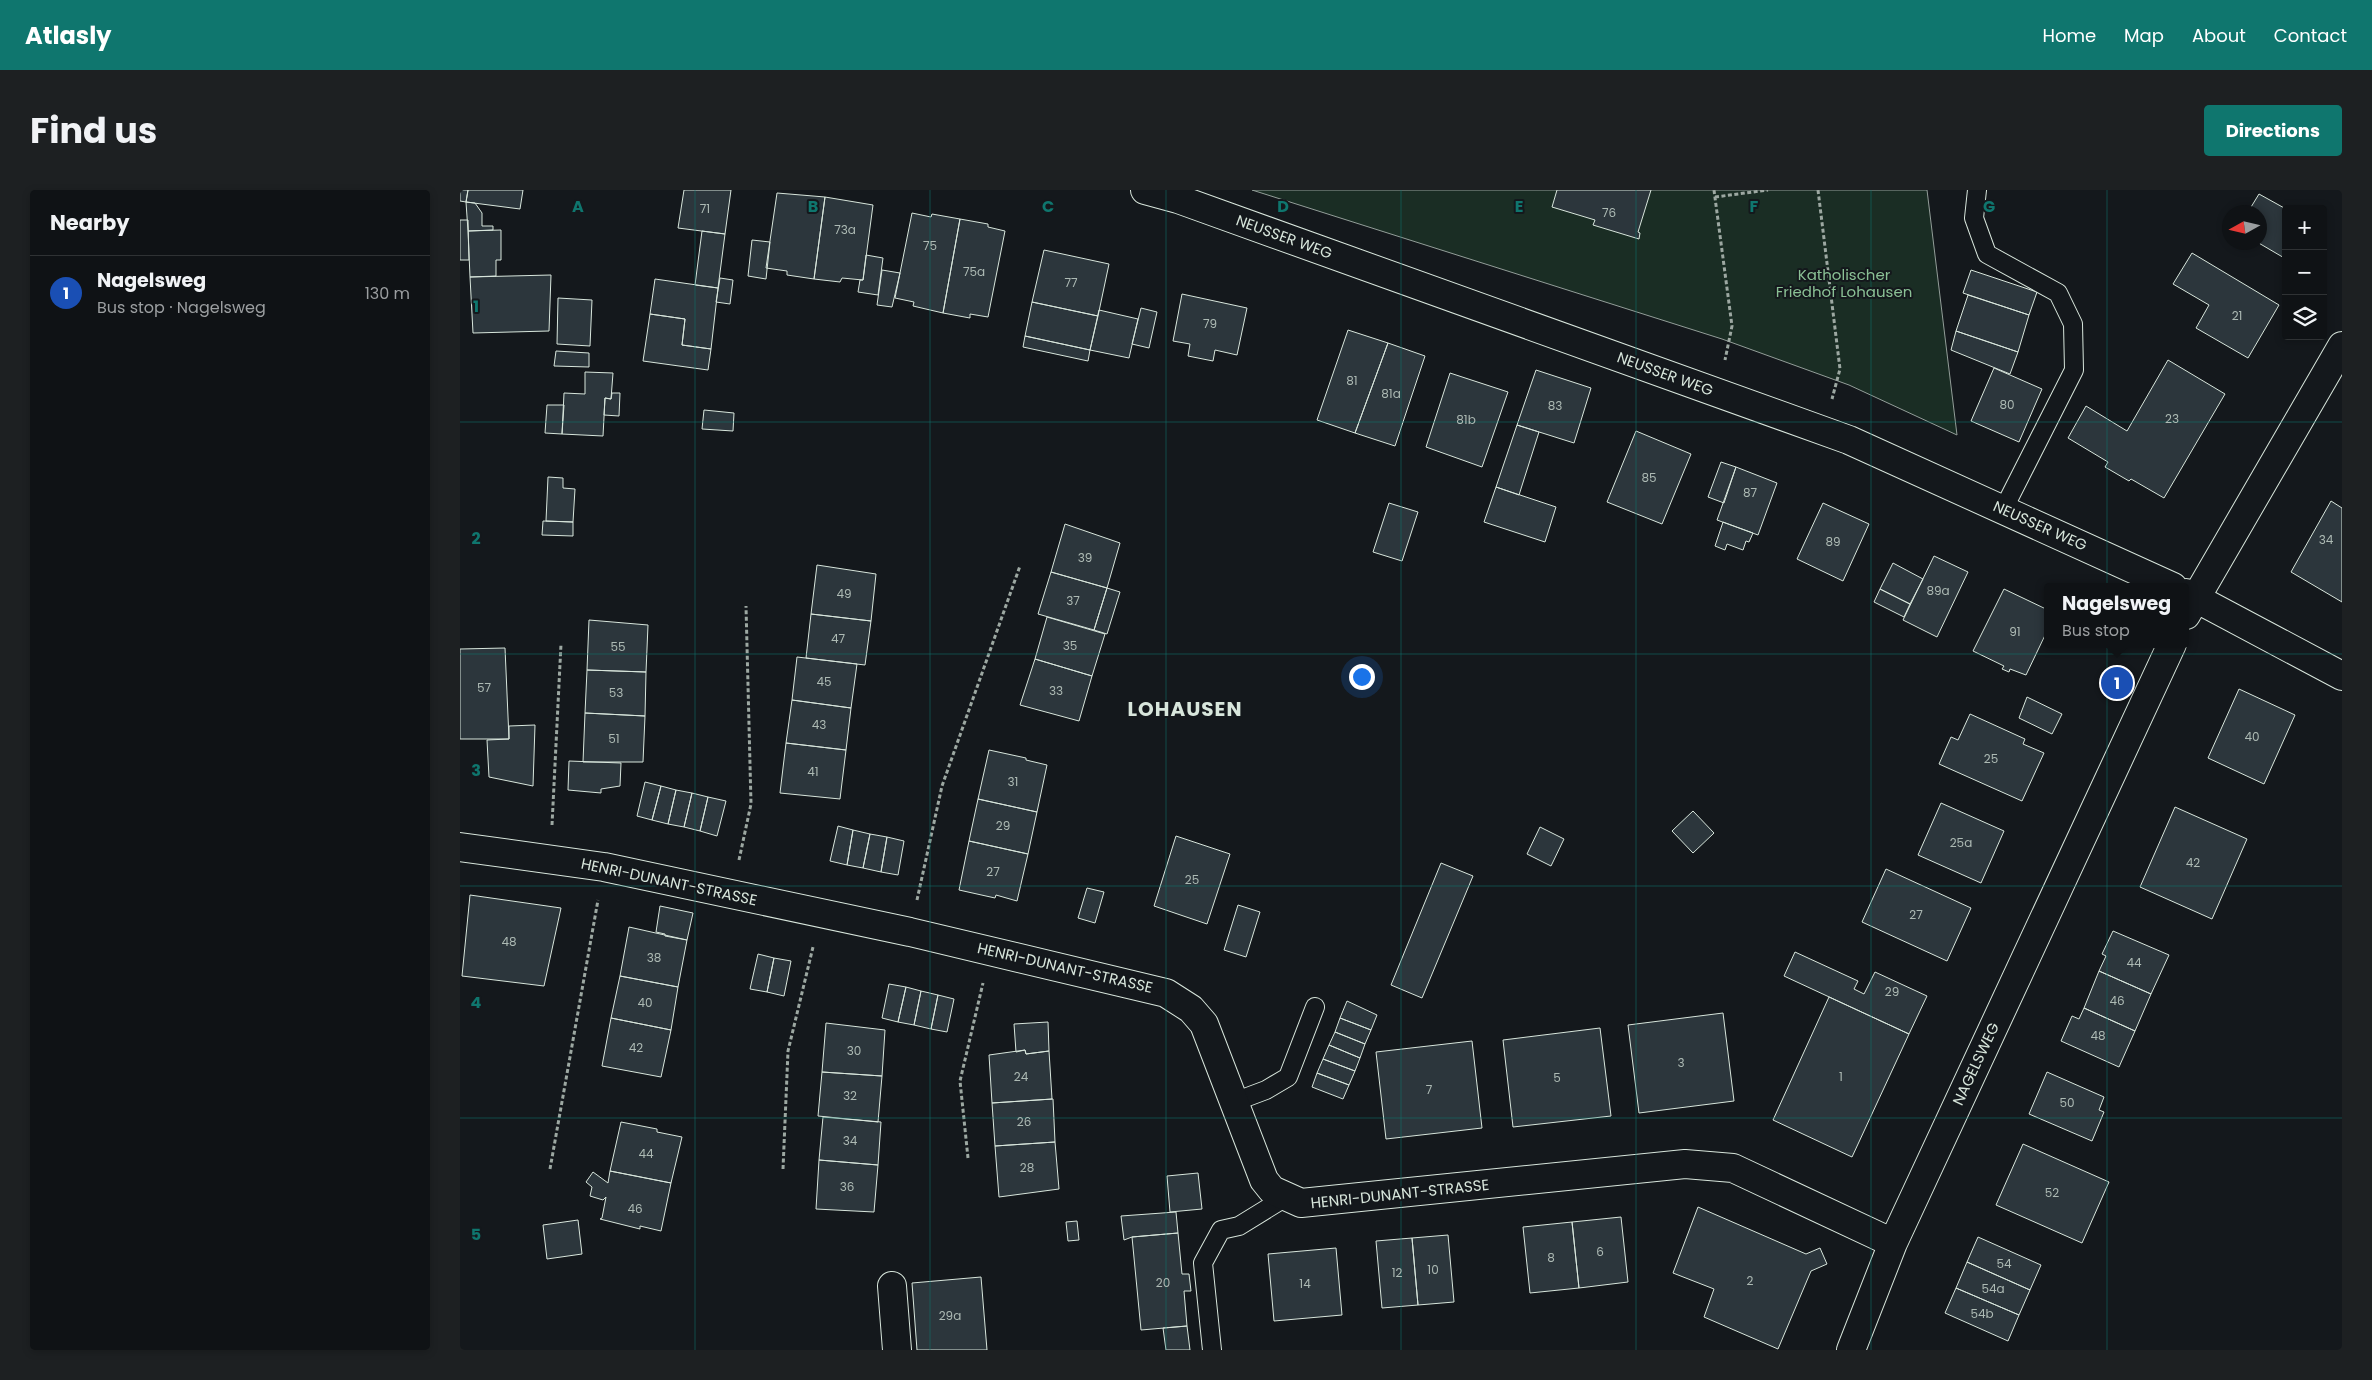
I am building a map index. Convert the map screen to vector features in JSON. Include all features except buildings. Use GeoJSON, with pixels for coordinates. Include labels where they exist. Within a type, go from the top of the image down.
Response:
{"type":"FeatureCollection","features":[{"type":"Feature","properties":{"kind":"street","name":"NEUSSER WEG"},"geometry":{"type":"LineString","coordinates":[[1145,190],[1188,203],[1849,440],[2003,510],[2154,583]]}},
{"type":"Feature","properties":{"kind":"street"},"geometry":{"type":"LineString","coordinates":[[2189,592],[2342,346]]}},
{"type":"Feature","properties":{"kind":"street","name":"NEUSSER WEG"},"geometry":{"type":"LineString","coordinates":[[2189,600],[2342,676]]}},
{"type":"Feature","properties":{"kind":"street","name":"NAGELSWEG"},"geometry":{"type":"LineString","coordinates":[[1851,1350],[1893,1243],[2170,648]]}},
{"type":"Feature","properties":{"kind":"street","name":"HENRI-DUNANT-STRASSE"},"geometry":{"type":"LineString","coordinates":[[460,847],[551,858],[604,868],[821,915],[910,932],[1153,988],[1191,1008],[1204,1024],[1264,1180],[1272,1190],[1301,1203],[1686,1164],[1733,1168],[1893,1243]]}},
{"type":"Feature","properties":{"kind":"street"},"geometry":{"type":"LineString","coordinates":[[892,1286],[897,1350]]}},
{"type":"Feature","properties":{"kind":"lane"},"geometry":{"type":"LineString","coordinates":[[1977,190],[1974,218],[1987,254],[2058,293],[2073,324],[2074,370],[2003,510]]}},
{"type":"Feature","properties":{"kind":"lane"},"geometry":{"type":"LineString","coordinates":[[1234,1102],[1266,1090],[1288,1077],[1315,1007]]}},
{"type":"Feature","properties":{"kind":"lane"},"geometry":{"type":"LineString","coordinates":[[1212,1350],[1203,1263],[1221,1230],[1239,1226],[1286,1197]]}},
{"type":"Feature","properties":{"kind":"path"},"geometry":{"type":"LineString","coordinates":[[1714,190],[1732,326],[1719,393]]}},
{"type":"Feature","properties":{"kind":"path"},"geometry":{"type":"LineString","coordinates":[[1715,197],[1768,190]]}},
{"type":"Feature","properties":{"kind":"path"},"geometry":{"type":"LineString","coordinates":[[1818,190],[1840,369],[1824,431]]}},
{"type":"Feature","properties":{"kind":"path"},"geometry":{"type":"LineString","coordinates":[[910,932],[942,786],[1020,566]]}},
{"type":"Feature","properties":{"kind":"path"},"geometry":{"type":"LineString","coordinates":[[731,894],[751,804],[746,606]]}},
{"type":"Feature","properties":{"kind":"path"},"geometry":{"type":"LineString","coordinates":[[551,858],[561,644]]}},
{"type":"Feature","properties":{"kind":"path"},"geometry":{"type":"LineString","coordinates":[[550,1169],[604,868]]}},
{"type":"Feature","properties":{"kind":"path"},"geometry":{"type":"LineString","coordinates":[[783,1169],[788,1051],[821,915]]}},
{"type":"Feature","properties":{"kind":"path"},"geometry":{"type":"LineString","coordinates":[[968,1158],[960,1081],[990,951]]}},
{"type":"Feature","properties":{"kind":"green space","name":"Katholischer Friedhof Lohausen"},"geometry":{"type":"Polygon","coordinates":[[[1252,190],[1927,190],[1957,435],[1849,385],[1722,339],[1252,190]]]}},
{"type":"Feature","properties":{"kind":"place","name":"Nagelsweg"},"geometry":{"type":"Point","coordinates":[2117,683]}},
{"type":"Feature","properties":{"kind":"district","name":"LOHAUSEN"},"geometry":{"type":"Point","coordinates":[1185,709]}}]}
